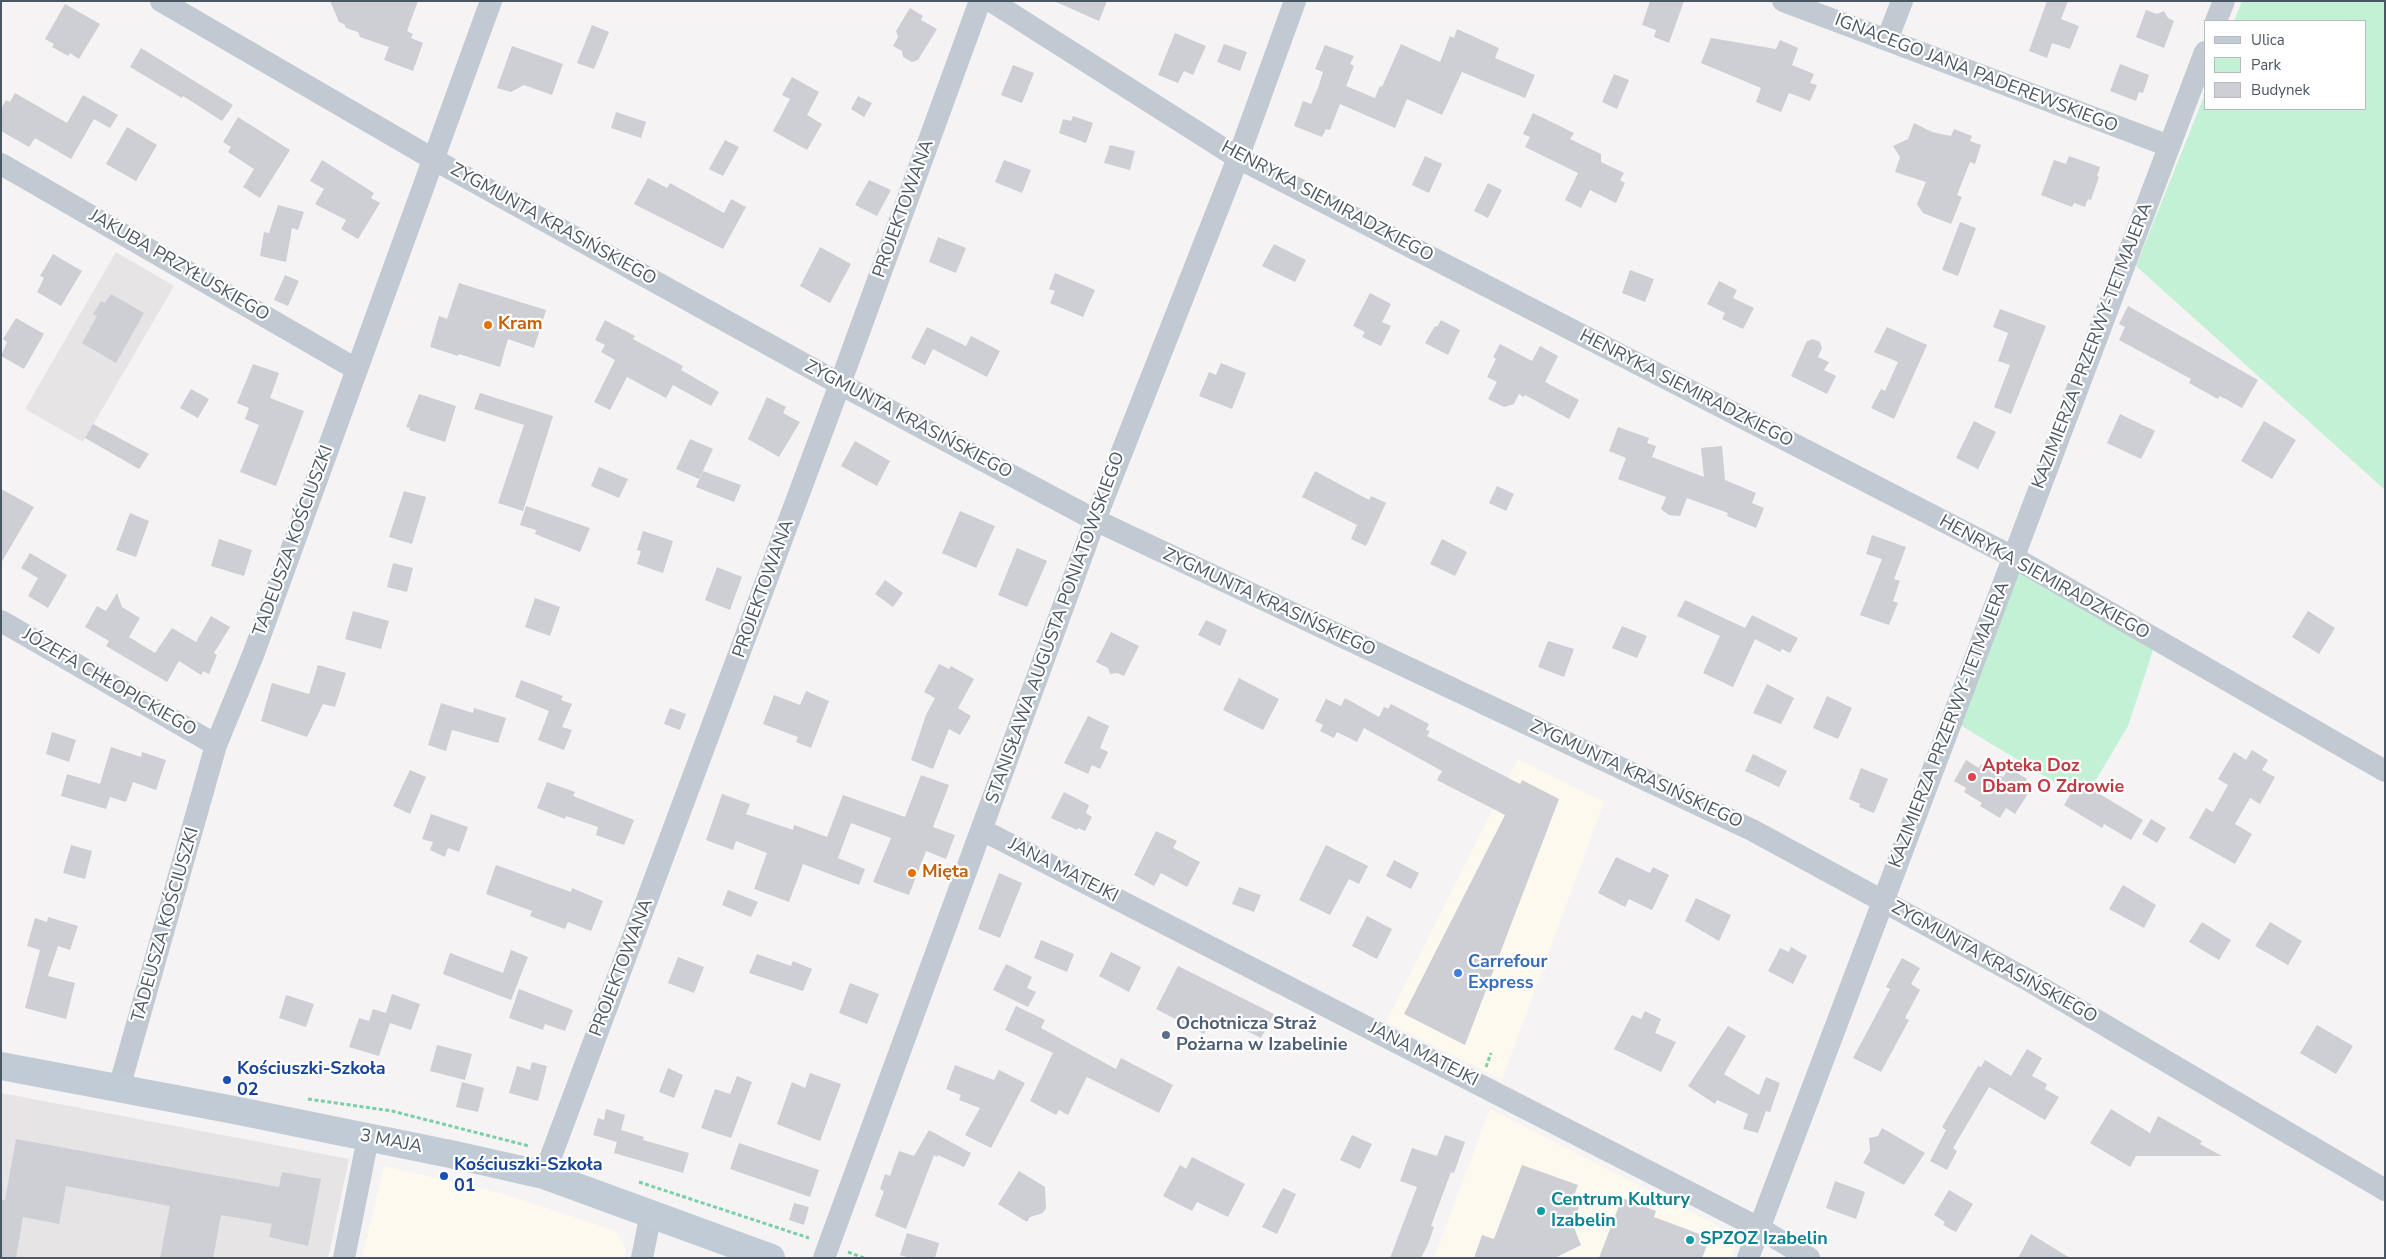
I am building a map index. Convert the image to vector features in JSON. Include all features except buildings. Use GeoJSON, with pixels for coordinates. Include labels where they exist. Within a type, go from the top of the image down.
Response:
{"type":"FeatureCollection","features":[{"type":"Feature","properties":{"kind":"street","name":"ZYGMUNTA KRASIŃSKIEGO"},"geometry":{"type":"LineString","coordinates":[[161,1],[433,159],[840,384],[1095,520],[1752,830],[2028,980],[2385,1190]]}},
{"type":"Feature","properties":{"kind":"street","name":"TADEUSZA KOŚCIUSZKI"},"geometry":{"type":"LineString","coordinates":[[120,1088],[216,745],[253,655],[491,1]]}},
{"type":"Feature","properties":{"kind":"street","name":"PROJEKTOWANA"},"geometry":{"type":"LineString","coordinates":[[544,1175],[840,384],[980,1]]}},
{"type":"Feature","properties":{"kind":"street","name":"HENRYKA SIEMIRADZKIEGO"},"geometry":{"type":"LineString","coordinates":[[991,1],[1238,158],[2013,557],[2385,771]]}},
{"type":"Feature","properties":{"kind":"street","name":"STANISŁAWA AUGUSTA PONIATOWSKIEGO"},"geometry":{"type":"LineString","coordinates":[[824,1258],[1095,520],[1238,158],[1295,1]]}},
{"type":"Feature","properties":{"kind":"street","name":"IGNACEGO JANA PADEREWSKIEGO"},"geometry":{"type":"LineString","coordinates":[[1783,1],[2169,146]]}},
{"type":"Feature","properties":{"kind":"street"},"geometry":{"type":"LineString","coordinates":[[1887,40],[1902,1]]}},
{"type":"Feature","properties":{"kind":"street"},"geometry":{"type":"LineString","coordinates":[[2216,20],[2224,1]]}},
{"type":"Feature","properties":{"kind":"street","name":"KAZIMIERZA PRZERWY-TETMAJERA"},"geometry":{"type":"LineString","coordinates":[[1748,1258],[2204,55]]}},
{"type":"Feature","properties":{"kind":"street","name":"JAKUBA PRZYŁUSKIEGO"},"geometry":{"type":"LineString","coordinates":[[1,164],[356,369]]}},
{"type":"Feature","properties":{"kind":"street","name":"JÓZEFA CHŁOPICKIEGO"},"geometry":{"type":"LineString","coordinates":[[1,621],[216,745]]}},
{"type":"Feature","properties":{"kind":"street","name":"JANA MATEJKI"},"geometry":{"type":"LineString","coordinates":[[982,830],[1759,1228],[1809,1258]]}},
{"type":"Feature","properties":{"kind":"street","name":"3 MAJA"},"geometry":{"type":"LineString","coordinates":[[1,1066],[455,1155],[544,1175],[651,1213],[744,1253],[771,1258]]}},
{"type":"Feature","properties":{"kind":"street"},"geometry":{"type":"LineString","coordinates":[[344,1258],[368,1138]]}},
{"type":"Feature","properties":{"kind":"street"},"geometry":{"type":"LineString","coordinates":[[642,1258],[651,1213]]}},
{"type":"Feature","properties":{"kind":"shaded area"},"geometry":{"type":"Polygon","coordinates":[[[116,252],[174,286],[83,442],[25,409],[116,252]]]}},
{"type":"Feature","properties":{"kind":"shaded area"},"geometry":{"type":"Polygon","coordinates":[[[1518,759],[1604,802],[1502,1080],[1386,1022],[1518,759]]]}},
{"type":"Feature","properties":{"kind":"shaded area"},"geometry":{"type":"Polygon","coordinates":[[[1,1093],[349,1159],[328,1258],[1,1258],[1,1093]]]}},
{"type":"Feature","properties":{"kind":"shaded area"},"geometry":{"type":"Polygon","coordinates":[[[1490,1109],[1739,1237],[1731,1258],[1434,1258],[1490,1109]]]}},
{"type":"Feature","properties":{"kind":"shaded area"},"geometry":{"type":"Polygon","coordinates":[[[384,1166],[504,1194],[616,1231],[626,1249],[625,1258],[362,1258],[384,1166]]]}},
{"type":"Feature","properties":{"kind":"green space"},"geometry":{"type":"Polygon","coordinates":[[[2242,1],[2385,1],[2385,490],[2136,266],[2204,96],[2204,110],[2366,110],[2366,20],[2234,20],[2242,1]]]}},
{"type":"Feature","properties":{"kind":"green space"},"geometry":{"type":"Polygon","coordinates":[[[2015,574],[2024,574],[2153,650],[2128,726],[2090,790],[2071,792],[1960,725],[2015,574]]]}},
{"type":"Feature","properties":{"kind":"place","name":"Kram"},"geometry":{"type":"Point","coordinates":[488,325]}},
{"type":"Feature","properties":{"kind":"place","name":"Apteka Doz Dbam O Zdrowie"},"geometry":{"type":"Point","coordinates":[1972,777]}},
{"type":"Feature","properties":{"kind":"place","name":"Mięta"},"geometry":{"type":"Point","coordinates":[912,873]}},
{"type":"Feature","properties":{"kind":"place","name":"Carrefour Express"},"geometry":{"type":"Point","coordinates":[1458,973]}},
{"type":"Feature","properties":{"kind":"place","name":"Ochotnicza Straż Pożarna w Izabelinie"},"geometry":{"type":"Point","coordinates":[1166,1035]}},
{"type":"Feature","properties":{"kind":"place","name":"Kościuszki-Szkoła 02"},"geometry":{"type":"Point","coordinates":[227,1080]}},
{"type":"Feature","properties":{"kind":"place","name":"Kościuszki-Szkoła 01"},"geometry":{"type":"Point","coordinates":[444,1176]}},
{"type":"Feature","properties":{"kind":"place","name":"Centrum Kultury Izabelin"},"geometry":{"type":"Point","coordinates":[1541,1211]}},
{"type":"Feature","properties":{"kind":"place","name":"SPZOZ Izabelin"},"geometry":{"type":"Point","coordinates":[1690,1240]}}]}
